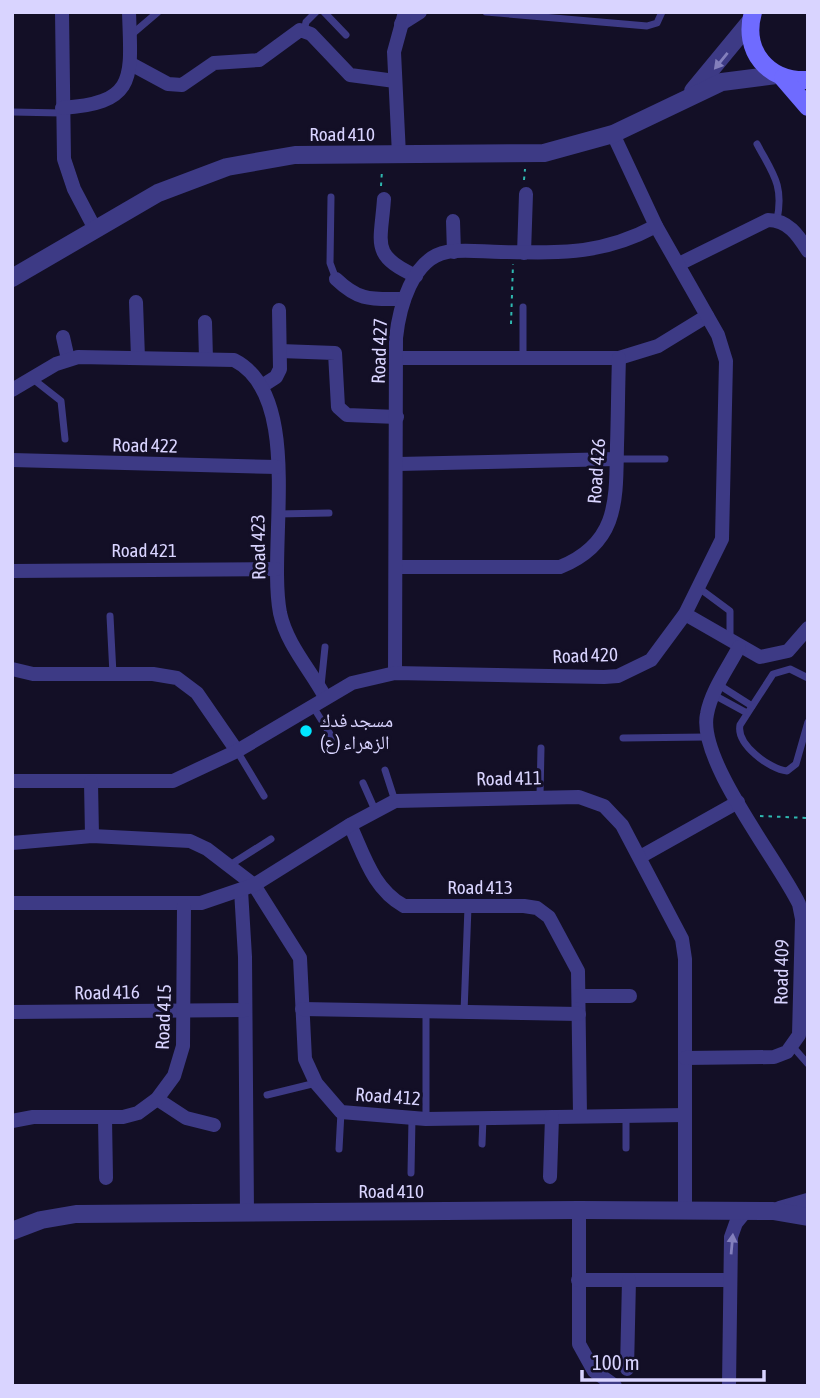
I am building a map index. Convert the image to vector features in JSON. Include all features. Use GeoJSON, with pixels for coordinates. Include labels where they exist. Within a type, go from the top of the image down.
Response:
{"type":"FeatureCollection","features":[{"type":"Feature","properties":{"kind":"main road"},"geometry":{"type":"LineString","coordinates":[[751,17],[752,47],[766,68],[779,77],[808,107]]}},
{"type":"Feature","properties":{"kind":"main road"},"geometry":{"type":"LineString","coordinates":[[779,77],[808,80]]}},
{"type":"Feature","properties":{"kind":"street"},"geometry":{"type":"LineString","coordinates":[[62,12],[62,111],[67,168],[95,229]]}},
{"type":"Feature","properties":{"kind":"street"},"geometry":{"type":"LineString","coordinates":[[62,111],[106,102],[123,87],[131,64],[129,12]]}},
{"type":"Feature","properties":{"kind":"street"},"geometry":{"type":"LineString","coordinates":[[391,155],[396,81],[395,45],[403,18],[420,12]]}},
{"type":"Feature","properties":{"kind":"street"},"geometry":{"type":"LineString","coordinates":[[428,12],[434,12]]}},
{"type":"Feature","properties":{"kind":"street","name":"Road 410"},"geometry":{"type":"LineString","coordinates":[[689,96],[751,17]]}},
{"type":"Feature","properties":{"kind":"street"},"geometry":{"type":"LineString","coordinates":[[131,64],[168,83],[182,85],[214,63],[259,60],[293,33],[304,31],[349,75],[396,81]]}},
{"type":"Feature","properties":{"kind":"street","name":"Road 410"},"geometry":{"type":"LineString","coordinates":[[12,278],[158,193],[227,167],[295,155],[544,153],[613,134],[689,96],[740,78],[779,77]]}},
{"type":"Feature","properties":{"kind":"street","name":"Road 420"},"geometry":{"type":"LineString","coordinates":[[12,781],[173,781],[237,751],[319,698],[352,683],[396,673],[618,676],[651,660],[685,614],[717,552],[725,526],[726,361],[724,348],[656,226],[613,134]]}},
{"type":"Feature","properties":{"kind":"street"},"geometry":{"type":"LineString","coordinates":[[519,253],[526,194]]}},
{"type":"Feature","properties":{"kind":"street"},"geometry":{"type":"LineString","coordinates":[[384,198],[382,252],[388,263],[416,276]]}},
{"type":"Feature","properties":{"kind":"street"},"geometry":{"type":"LineString","coordinates":[[679,264],[760,221],[777,220],[792,229],[808,250]]}},
{"type":"Feature","properties":{"kind":"street"},"geometry":{"type":"LineString","coordinates":[[453,221],[454,252]]}},
{"type":"Feature","properties":{"kind":"street","name":"Road 427"},"geometry":{"type":"LineString","coordinates":[[396,673],[398,319],[404,299],[416,276],[437,256],[454,252],[519,253],[602,249],[629,240],[656,226]]}},
{"type":"Feature","properties":{"kind":"street"},"geometry":{"type":"LineString","coordinates":[[336,279],[358,296],[404,299]]}},
{"type":"Feature","properties":{"kind":"street"},"geometry":{"type":"LineString","coordinates":[[136,302],[138,358]]}},
{"type":"Feature","properties":{"kind":"street"},"geometry":{"type":"LineString","coordinates":[[262,386],[279,373],[279,310]]}},
{"type":"Feature","properties":{"kind":"street"},"geometry":{"type":"LineString","coordinates":[[397,358],[619,358],[657,346],[707,316]]}},
{"type":"Feature","properties":{"kind":"street"},"geometry":{"type":"LineString","coordinates":[[205,322],[206,359]]}},
{"type":"Feature","properties":{"kind":"street"},"geometry":{"type":"LineString","coordinates":[[62,337],[68,359]]}},
{"type":"Feature","properties":{"kind":"street"},"geometry":{"type":"LineString","coordinates":[[280,351],[335,353],[341,412],[397,417]]}},
{"type":"Feature","properties":{"kind":"street","name":"Road 426"},"geometry":{"type":"LineString","coordinates":[[397,567],[560,567],[577,560],[597,544],[610,521],[616,500],[619,358]]}},
{"type":"Feature","properties":{"kind":"street","name":"Road 423"},"geometry":{"type":"LineString","coordinates":[[12,390],[68,359],[234,360],[248,369],[262,386],[274,418],[279,609],[286,632],[319,698]]}},
{"type":"Feature","properties":{"kind":"street"},"geometry":{"type":"LineString","coordinates":[[398,464],[617,459]]}},
{"type":"Feature","properties":{"kind":"street","name":"Road 422"},"geometry":{"type":"LineString","coordinates":[[12,460],[277,467]]}},
{"type":"Feature","properties":{"kind":"street","name":"Road 421"},"geometry":{"type":"LineString","coordinates":[[12,571],[276,569]]}},
{"type":"Feature","properties":{"kind":"street"},"geometry":{"type":"LineString","coordinates":[[685,614],[761,657],[779,655],[795,645],[808,628]]}},
{"type":"Feature","properties":{"kind":"street"},"geometry":{"type":"LineString","coordinates":[[706,737],[707,713],[734,644]]}},
{"type":"Feature","properties":{"kind":"street"},"geometry":{"type":"LineString","coordinates":[[12,669],[33,674],[153,674],[177,678],[197,693],[237,751]]}},
{"type":"Feature","properties":{"kind":"street","name":"Road 409"},"geometry":{"type":"LineString","coordinates":[[706,737],[738,802],[799,904],[802,919],[799,1027],[793,1047]]}},
{"type":"Feature","properties":{"kind":"street"},"geometry":{"type":"LineString","coordinates":[[90,782],[92,836]]}},
{"type":"Feature","properties":{"kind":"street","name":"Road 411"},"geometry":{"type":"LineString","coordinates":[[12,903],[184,905],[218,899],[248,887],[375,810],[395,801],[540,796],[579,797],[604,806],[622,825],[682,939],[685,1212]]}},
{"type":"Feature","properties":{"kind":"street"},"geometry":{"type":"LineString","coordinates":[[640,858],[738,802]]}},
{"type":"Feature","properties":{"kind":"street","name":"Road 413"},"geometry":{"type":"LineString","coordinates":[[350,825],[377,883],[390,899],[404,906],[537,908],[549,917],[574,959],[578,971],[580,1115]]}},
{"type":"Feature","properties":{"kind":"street","name":"Road 412"},"geometry":{"type":"LineString","coordinates":[[12,843],[92,836],[190,841],[230,865],[300,958],[305,1059],[316,1083],[341,1112],[419,1118],[685,1115]]}},
{"type":"Feature","properties":{"kind":"street"},"geometry":{"type":"LineString","coordinates":[[247,1213],[245,1010],[248,887]]}},
{"type":"Feature","properties":{"kind":"street","name":"Road 415"},"geometry":{"type":"LineString","coordinates":[[12,1121],[33,1117],[131,1116],[158,1099],[174,1076],[181,1057],[184,905]]}},
{"type":"Feature","properties":{"kind":"street"},"geometry":{"type":"LineString","coordinates":[[579,996],[630,996]]}},
{"type":"Feature","properties":{"kind":"street"},"geometry":{"type":"LineString","coordinates":[[302,1009],[579,1014]]}},
{"type":"Feature","properties":{"kind":"street","name":"Road 416"},"geometry":{"type":"LineString","coordinates":[[12,1012],[245,1010]]}},
{"type":"Feature","properties":{"kind":"street"},"geometry":{"type":"LineString","coordinates":[[685,1058],[774,1057],[793,1047]]}},
{"type":"Feature","properties":{"kind":"street"},"geometry":{"type":"LineString","coordinates":[[158,1099],[186,1118],[214,1125]]}},
{"type":"Feature","properties":{"kind":"street"},"geometry":{"type":"LineString","coordinates":[[550,1177],[552,1117]]}},
{"type":"Feature","properties":{"kind":"street"},"geometry":{"type":"LineString","coordinates":[[105,1118],[106,1178]]}},
{"type":"Feature","properties":{"kind":"street","name":"Road 410"},"geometry":{"type":"LineString","coordinates":[[773,1211],[808,1202]]}},
{"type":"Feature","properties":{"kind":"street"},"geometry":{"type":"LineString","coordinates":[[579,1210],[578,1334],[582,1354],[594,1371],[615,1386]]}},
{"type":"Feature","properties":{"kind":"street","name":"Road 410"},"geometry":{"type":"LineString","coordinates":[[12,1231],[41,1220],[76,1214],[579,1210],[773,1211],[808,1217]]}},
{"type":"Feature","properties":{"kind":"street"},"geometry":{"type":"LineString","coordinates":[[729,1386],[732,1237],[736,1223],[745,1212]]}},
{"type":"Feature","properties":{"kind":"street"},"geometry":{"type":"LineString","coordinates":[[578,1280],[730,1280]]}},
{"type":"Feature","properties":{"kind":"street"},"geometry":{"type":"LineString","coordinates":[[627,1369],[629,1280]]}},
{"type":"Feature","properties":{"kind":"lane"},"geometry":{"type":"LineString","coordinates":[[130,35],[158,12]]}},
{"type":"Feature","properties":{"kind":"lane"},"geometry":{"type":"LineString","coordinates":[[304,31],[306,22],[316,12]]}},
{"type":"Feature","properties":{"kind":"lane"},"geometry":{"type":"LineString","coordinates":[[324,12],[346,35]]}},
{"type":"Feature","properties":{"kind":"lane"},"geometry":{"type":"LineString","coordinates":[[486,12],[648,26],[657,23],[662,12]]}},
{"type":"Feature","properties":{"kind":"lane"},"geometry":{"type":"LineString","coordinates":[[12,112],[62,111]]}},
{"type":"Feature","properties":{"kind":"lane"},"geometry":{"type":"LineString","coordinates":[[757,144],[779,185],[781,198],[777,220]]}},
{"type":"Feature","properties":{"kind":"lane"},"geometry":{"type":"LineString","coordinates":[[331,197],[330,263],[336,279]]}},
{"type":"Feature","properties":{"kind":"lane"},"geometry":{"type":"LineString","coordinates":[[523,307],[523,358]]}},
{"type":"Feature","properties":{"kind":"lane"},"geometry":{"type":"LineString","coordinates":[[32,378],[61,401],[65,439]]}},
{"type":"Feature","properties":{"kind":"lane"},"geometry":{"type":"LineString","coordinates":[[617,459],[665,459]]}},
{"type":"Feature","properties":{"kind":"lane"},"geometry":{"type":"LineString","coordinates":[[276,514],[329,513]]}},
{"type":"Feature","properties":{"kind":"lane"},"geometry":{"type":"LineString","coordinates":[[699,588],[730,611],[734,644]]}},
{"type":"Feature","properties":{"kind":"lane"},"geometry":{"type":"LineString","coordinates":[[110,616],[113,674]]}},
{"type":"Feature","properties":{"kind":"lane"},"geometry":{"type":"LineString","coordinates":[[325,647],[319,698],[337,745]]}},
{"type":"Feature","properties":{"kind":"lane"},"geometry":{"type":"LineString","coordinates":[[808,678],[790,669],[778,671],[739,729],[742,742],[783,771],[796,764],[808,722]]}},
{"type":"Feature","properties":{"kind":"lane"},"geometry":{"type":"LineString","coordinates":[[716,690],[750,710]]}},
{"type":"Feature","properties":{"kind":"lane"},"geometry":{"type":"LineString","coordinates":[[624,738],[706,737]]}},
{"type":"Feature","properties":{"kind":"lane"},"geometry":{"type":"LineString","coordinates":[[540,796],[541,748]]}},
{"type":"Feature","properties":{"kind":"lane"},"geometry":{"type":"LineString","coordinates":[[237,751],[264,796]]}},
{"type":"Feature","properties":{"kind":"lane"},"geometry":{"type":"LineString","coordinates":[[386,770],[395,801]]}},
{"type":"Feature","properties":{"kind":"lane"},"geometry":{"type":"LineString","coordinates":[[363,783],[375,810]]}},
{"type":"Feature","properties":{"kind":"lane"},"geometry":{"type":"LineString","coordinates":[[230,865],[271,839]]}},
{"type":"Feature","properties":{"kind":"lane"},"geometry":{"type":"LineString","coordinates":[[464,1012],[468,906]]}},
{"type":"Feature","properties":{"kind":"lane"},"geometry":{"type":"LineString","coordinates":[[411,1173],[419,1118],[426,1011]]}},
{"type":"Feature","properties":{"kind":"lane"},"geometry":{"type":"LineString","coordinates":[[793,1047],[808,1064]]}},
{"type":"Feature","properties":{"kind":"lane"},"geometry":{"type":"LineString","coordinates":[[267,1095],[316,1083]]}},
{"type":"Feature","properties":{"kind":"lane"},"geometry":{"type":"LineString","coordinates":[[339,1149],[341,1112]]}},
{"type":"Feature","properties":{"kind":"lane"},"geometry":{"type":"LineString","coordinates":[[626,1115],[626,1148]]}},
{"type":"Feature","properties":{"kind":"lane"},"geometry":{"type":"LineString","coordinates":[[482,1143],[483,1118]]}},
{"type":"Feature","properties":{"kind":"path"},"geometry":{"type":"LineString","coordinates":[[526,154],[526,194]]}},
{"type":"Feature","properties":{"kind":"path"},"geometry":{"type":"LineString","coordinates":[[384,198],[384,194],[380,194],[391,155]]}},
{"type":"Feature","properties":{"kind":"path"},"geometry":{"type":"LineString","coordinates":[[511,324],[519,253]]}},
{"type":"Feature","properties":{"kind":"path"},"geometry":{"type":"LineString","coordinates":[[746,815],[808,818]]}},
{"type":"Feature","properties":{"kind":"place","name":"مسجد فدك الزهراء (ع)"},"geometry":{"type":"Point","coordinates":[306,731]}}]}
